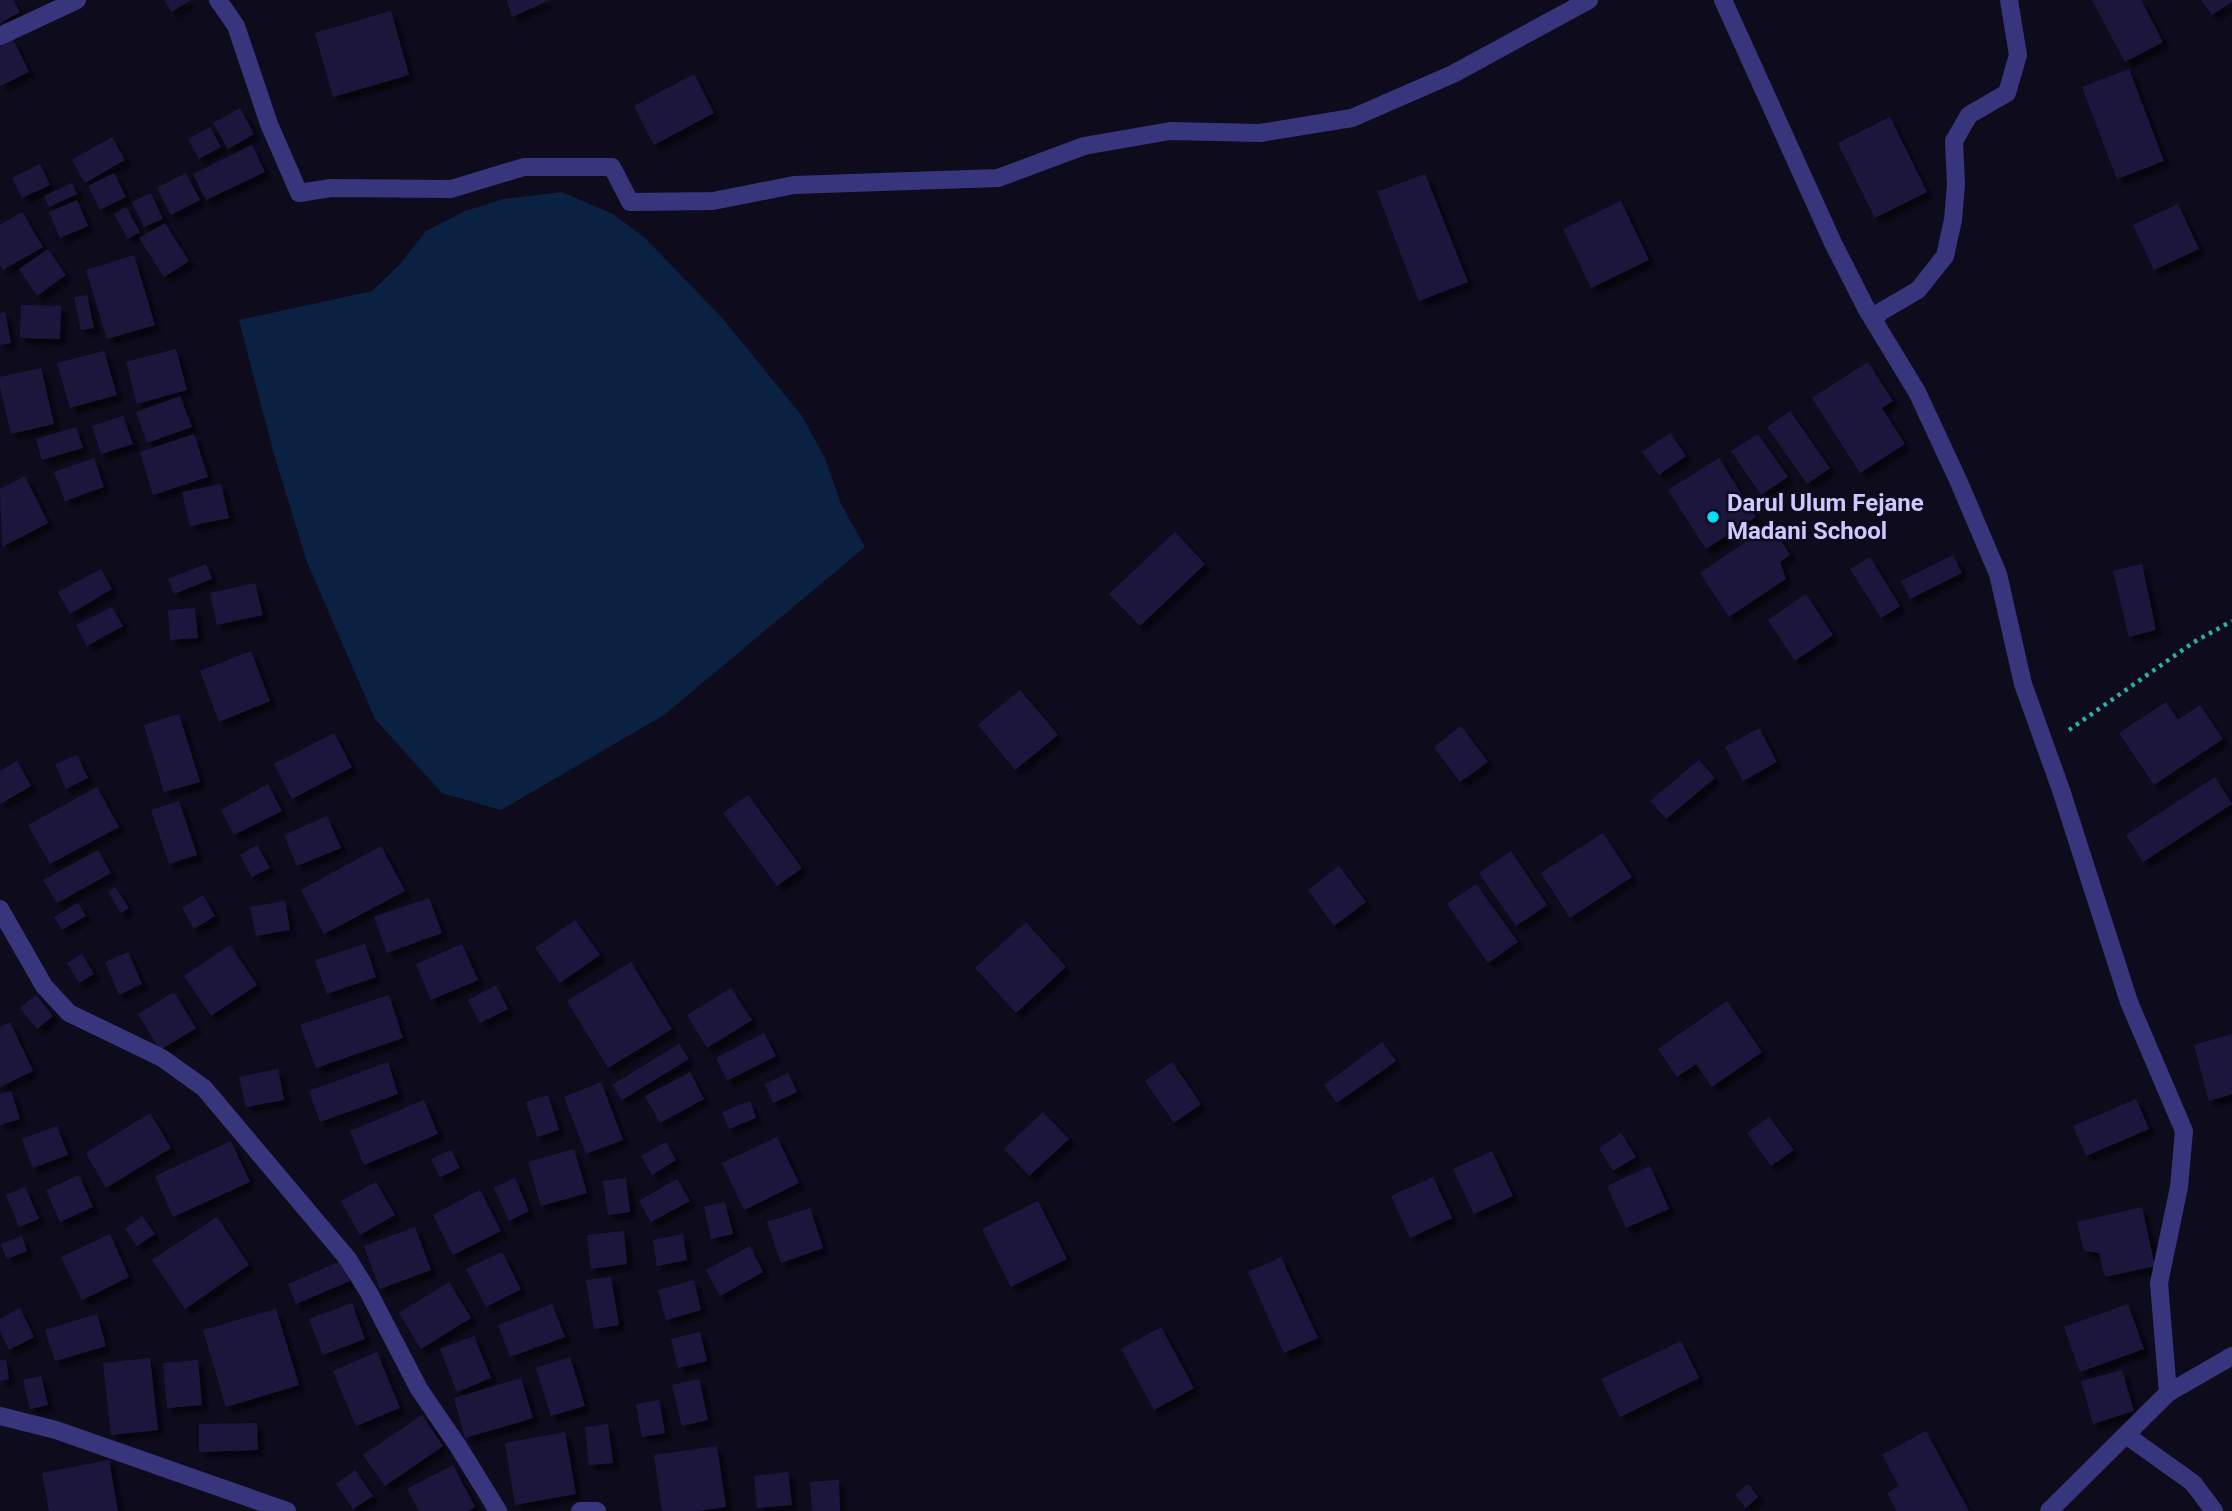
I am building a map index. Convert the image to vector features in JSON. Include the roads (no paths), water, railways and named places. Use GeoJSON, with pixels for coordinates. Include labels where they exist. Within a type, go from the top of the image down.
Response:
{"type":"FeatureCollection","features":[{"type":"Feature","properties":{"kind":"street"},"geometry":{"type":"LineString","coordinates":[[0,36],[78,0]]}},
{"type":"Feature","properties":{"kind":"street"},"geometry":{"type":"LineString","coordinates":[[218,0],[236,26],[269,124],[299,193],[331,188],[451,189],[524,167],[612,167],[631,202],[713,201],[793,185],[998,178],[1084,146],[1170,131],[1260,133],[1352,118],[1453,74],[1590,0]]}},
{"type":"Feature","properties":{"kind":"street"},"geometry":{"type":"LineString","coordinates":[[1723,0],[1833,243],[1873,320],[1917,392],[1998,574],[2023,684],[2129,1002],[2184,1131],[2179,1187],[2160,1283],[2168,1393]]}},
{"type":"Feature","properties":{"kind":"street"},"geometry":{"type":"LineString","coordinates":[[1873,320],[1882,310],[1918,290],[1945,256],[1955,196],[1954,141],[1969,116],[2007,93],[2018,55],[2009,0]]}},
{"type":"Feature","properties":{"kind":"street"},"geometry":{"type":"LineString","coordinates":[[0,909],[44,986],[69,1013],[162,1058],[204,1088],[348,1259],[369,1293],[419,1389],[498,1511]]}},
{"type":"Feature","properties":{"kind":"street"},"geometry":{"type":"LineString","coordinates":[[2049,1511],[2168,1393],[2232,1356]]}},
{"type":"Feature","properties":{"kind":"street"},"geometry":{"type":"LineString","coordinates":[[0,1416],[57,1430],[287,1511]]}},
{"type":"Feature","properties":{"kind":"street"},"geometry":{"type":"LineString","coordinates":[[2126,1435],[2193,1483],[2214,1511]]}},
{"type":"Feature","properties":{"kind":"street"},"geometry":{"type":"LineString","coordinates":[[580,1511],[597,1511]]}},
{"type":"Feature","properties":{"kind":"water"},"geometry":{"type":"Polygon","coordinates":[[[562,192],[613,214],[645,238],[723,319],[802,416],[825,458],[841,504],[865,547],[664,715],[501,810],[442,793],[375,719],[307,562],[273,451],[239,320],[372,291],[400,264],[426,231],[465,211],[503,199],[562,192]]]}},
{"type":"Feature","properties":{"kind":"place","name":"Darul Ulum Fejane Madani School"},"geometry":{"type":"Point","coordinates":[1713,517]}}]}
